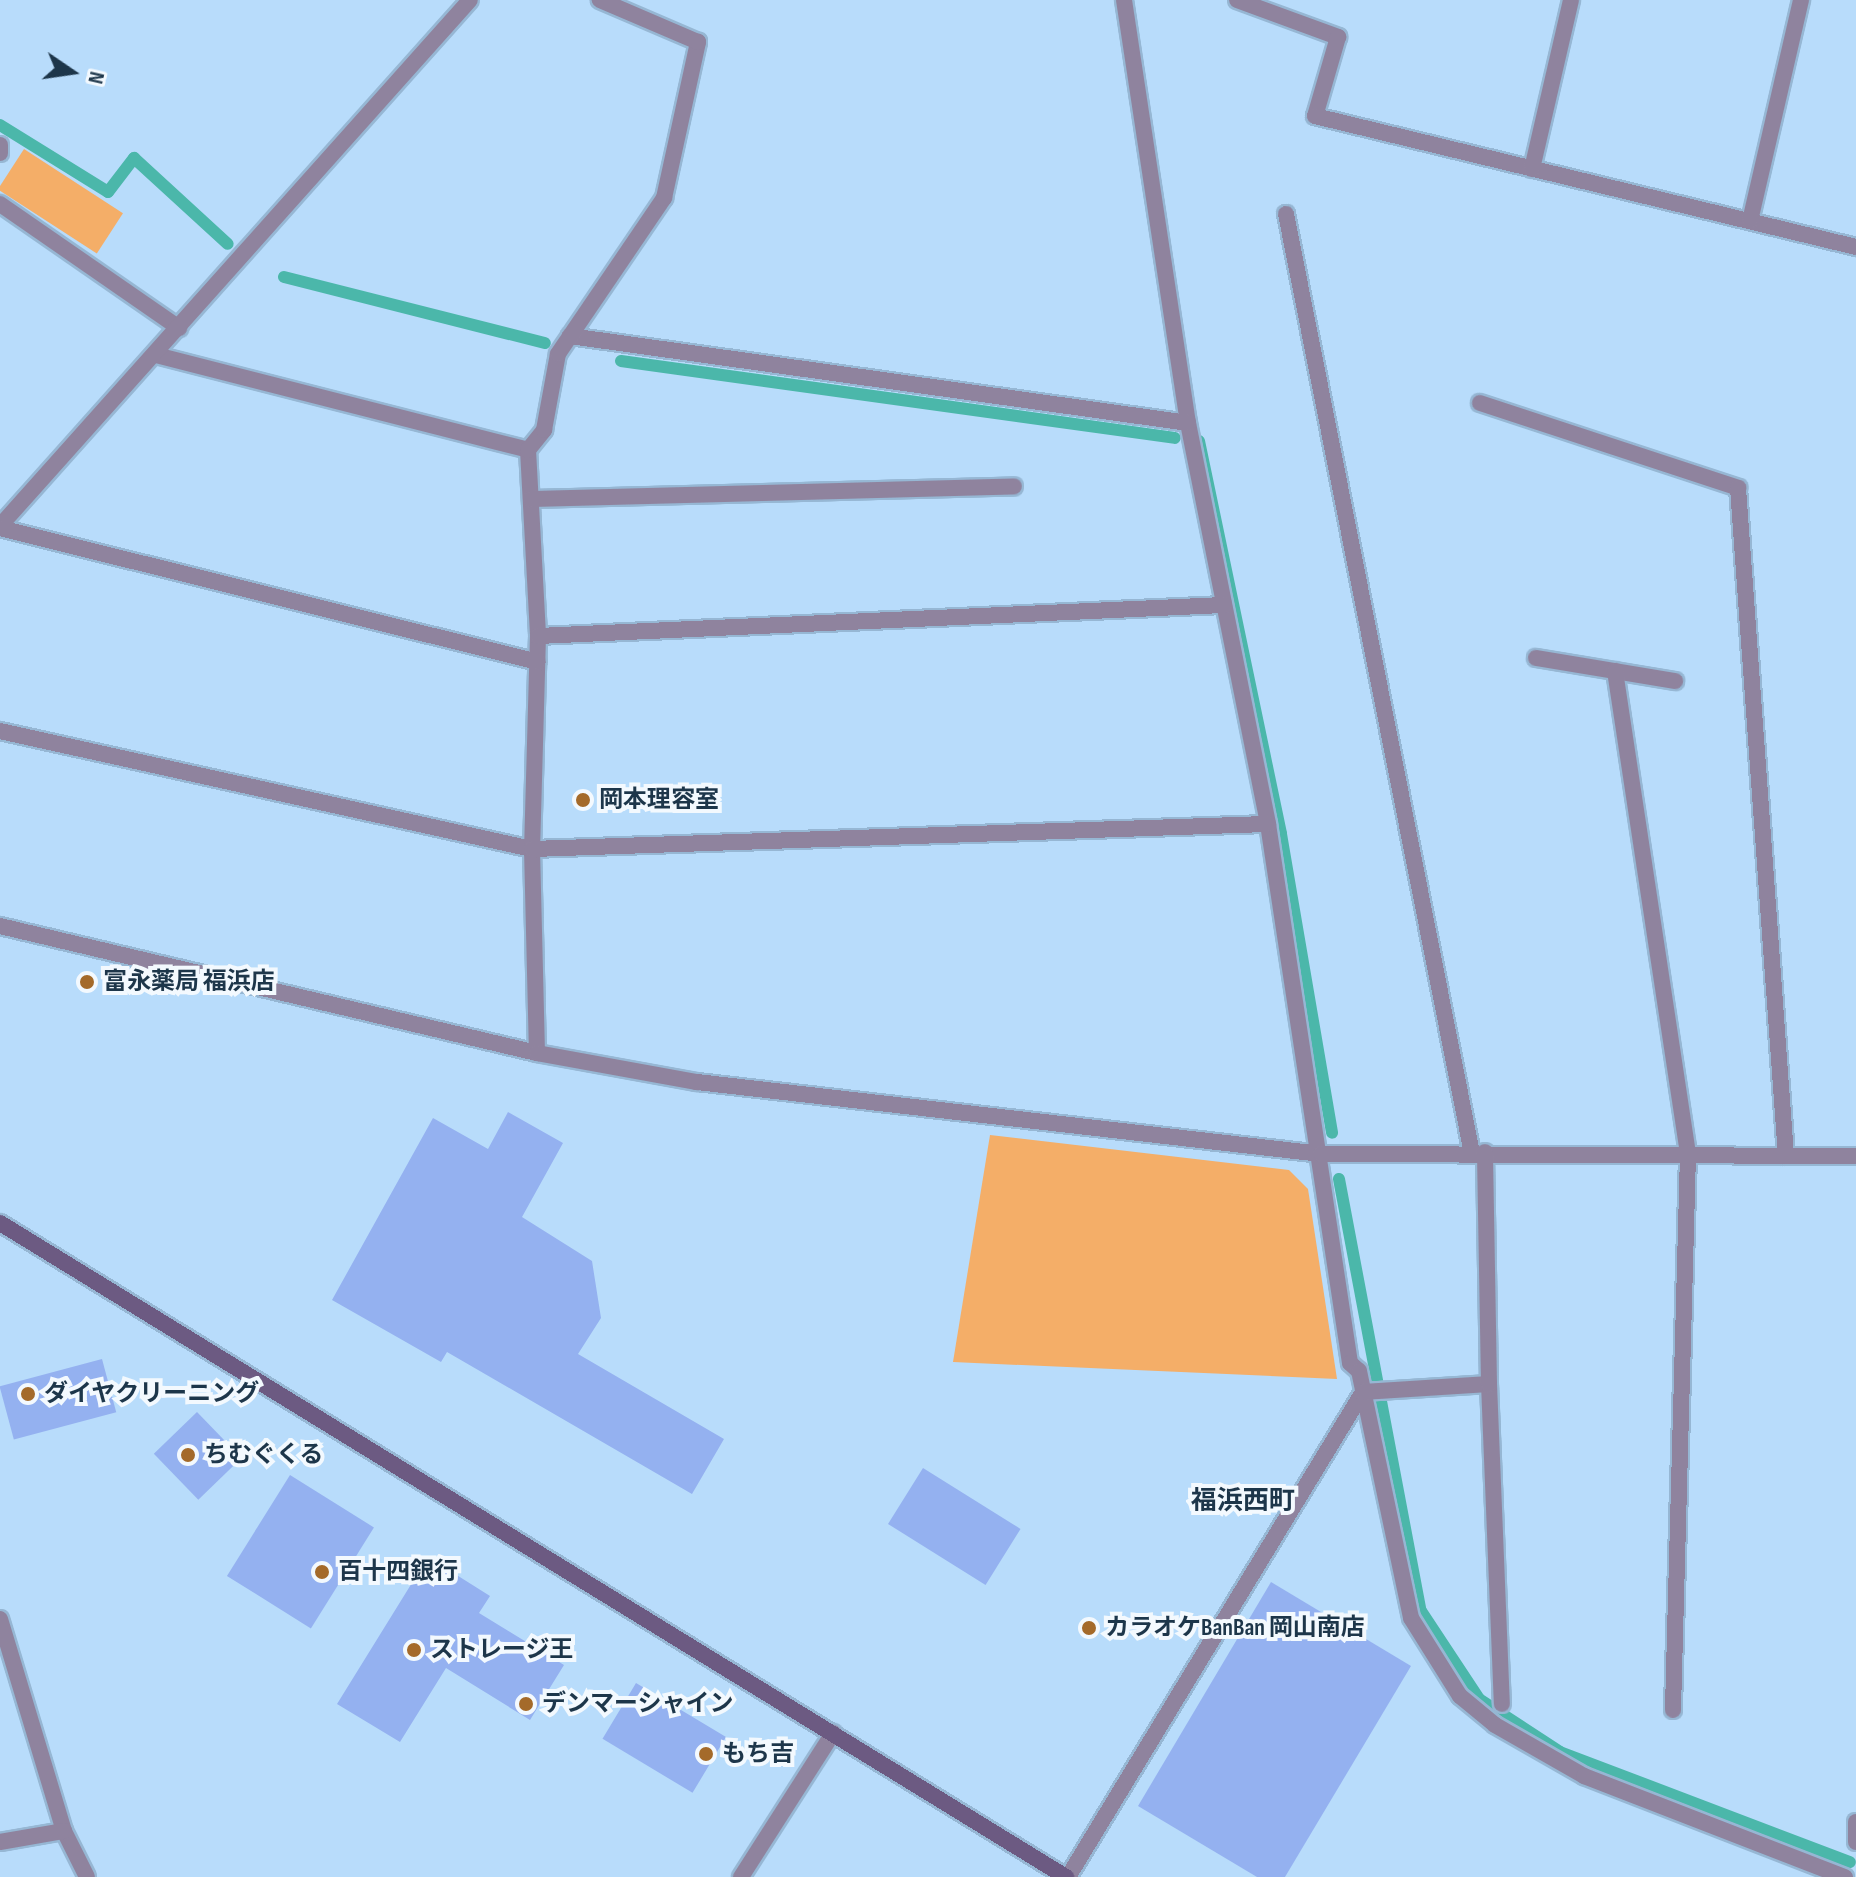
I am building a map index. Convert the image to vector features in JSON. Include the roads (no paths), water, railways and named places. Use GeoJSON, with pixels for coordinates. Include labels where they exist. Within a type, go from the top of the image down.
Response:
{"type":"FeatureCollection","features":[{"type":"Feature","properties":{"kind":"street"},"geometry":{"type":"LineString","coordinates":[[470,0],[0,527],[538,662]]}},
{"type":"Feature","properties":{"kind":"street"},"geometry":{"type":"LineString","coordinates":[[537,1053],[532,849],[538,636],[528,450],[544,430],[558,354],[664,198],[698,42],[600,0]]}},
{"type":"Feature","properties":{"kind":"street"},"geometry":{"type":"LineString","coordinates":[[1124,0],[1188,423],[1268,824],[1321,1154],[1350,1363],[1372,1390],[1411,1618],[1477,1713],[1584,1776],[1845,1877]]}},
{"type":"Feature","properties":{"kind":"street"},"geometry":{"type":"LineString","coordinates":[[1237,0],[1338,37],[1315,116],[1856,247]]}},
{"type":"Feature","properties":{"kind":"street"},"geometry":{"type":"LineString","coordinates":[[1532,169],[1571,0]]}},
{"type":"Feature","properties":{"kind":"street"},"geometry":{"type":"LineString","coordinates":[[1750,221],[1801,0]]}},
{"type":"Feature","properties":{"kind":"street"},"geometry":{"type":"LineString","coordinates":[[0,145],[0,153]]}},
{"type":"Feature","properties":{"kind":"street"},"geometry":{"type":"LineString","coordinates":[[0,204],[179,328]]}},
{"type":"Feature","properties":{"kind":"street"},"geometry":{"type":"LineString","coordinates":[[1286,214],[1478,1152],[1502,1704]]}},
{"type":"Feature","properties":{"kind":"street"},"geometry":{"type":"LineString","coordinates":[[570,336],[1188,423]]}},
{"type":"Feature","properties":{"kind":"street"},"geometry":{"type":"LineString","coordinates":[[156,355],[528,450]]}},
{"type":"Feature","properties":{"kind":"street"},"geometry":{"type":"LineString","coordinates":[[1480,403],[1738,488],[1786,1156]]}},
{"type":"Feature","properties":{"kind":"street"},"geometry":{"type":"LineString","coordinates":[[531,499],[1014,486]]}},
{"type":"Feature","properties":{"kind":"street"},"geometry":{"type":"LineString","coordinates":[[538,636],[1224,605]]}},
{"type":"Feature","properties":{"kind":"street"},"geometry":{"type":"LineString","coordinates":[[1536,658],[1675,681]]}},
{"type":"Feature","properties":{"kind":"street"},"geometry":{"type":"LineString","coordinates":[[1615,671],[1688,1154],[1673,1710]]}},
{"type":"Feature","properties":{"kind":"street"},"geometry":{"type":"LineString","coordinates":[[0,731],[532,849],[1268,824]]}},
{"type":"Feature","properties":{"kind":"street"},"geometry":{"type":"LineString","coordinates":[[0,926],[537,1053],[697,1082],[1321,1154],[1478,1152],[1856,1156]]}},
{"type":"Feature","properties":{"kind":"street"},"geometry":{"type":"LineString","coordinates":[[0,1223],[1067,1877],[1372,1390]]}},
{"type":"Feature","properties":{"kind":"street"},"geometry":{"type":"LineString","coordinates":[[1372,1390],[1489,1384]]}},
{"type":"Feature","properties":{"kind":"street"},"geometry":{"type":"LineString","coordinates":[[0,1619],[64,1831],[87,1877]]}},
{"type":"Feature","properties":{"kind":"street"},"geometry":{"type":"LineString","coordinates":[[741,1877],[833,1733]]}},
{"type":"Feature","properties":{"kind":"street"},"geometry":{"type":"LineString","coordinates":[[1856,1822],[1856,1842]]}},
{"type":"Feature","properties":{"kind":"street"},"geometry":{"type":"LineString","coordinates":[[0,1842],[64,1831]]}},
{"type":"Feature","properties":{"kind":"waterway"},"geometry":{"type":"LineString","coordinates":[[0,125],[108,192],[134,158],[228,244]]}},
{"type":"Feature","properties":{"kind":"waterway"},"geometry":{"type":"LineString","coordinates":[[284,277],[545,343]]}},
{"type":"Feature","properties":{"kind":"waterway"},"geometry":{"type":"LineString","coordinates":[[621,361],[1175,438]]}},
{"type":"Feature","properties":{"kind":"waterway"},"geometry":{"type":"LineString","coordinates":[[1199,441],[1281,834],[1332,1133]]}},
{"type":"Feature","properties":{"kind":"waterway"},"geometry":{"type":"LineString","coordinates":[[1339,1179],[1421,1611],[1479,1699],[1560,1752],[1850,1862]]}},
{"type":"Feature","properties":{"kind":"place","name":"岡本理容室"},"geometry":{"type":"Point","coordinates":[583,800]}},
{"type":"Feature","properties":{"kind":"place","name":"富永薬局 福浜店"},"geometry":{"type":"Point","coordinates":[87,982]}},
{"type":"Feature","properties":{"kind":"place","name":"ダイヤクリーニング"},"geometry":{"type":"Point","coordinates":[28,1394]}},
{"type":"Feature","properties":{"kind":"place","name":"ちむぐくる"},"geometry":{"type":"Point","coordinates":[188,1455]}},
{"type":"Feature","properties":{"kind":"place","name":"百十四銀行"},"geometry":{"type":"Point","coordinates":[322,1572]}},
{"type":"Feature","properties":{"kind":"place","name":"カラオケBanBan 岡山南店"},"geometry":{"type":"Point","coordinates":[1089,1628]}},
{"type":"Feature","properties":{"kind":"place","name":"ストレージ王"},"geometry":{"type":"Point","coordinates":[414,1650]}},
{"type":"Feature","properties":{"kind":"place","name":"デンマーシャイン"},"geometry":{"type":"Point","coordinates":[526,1704]}},
{"type":"Feature","properties":{"kind":"place","name":"もち吉"},"geometry":{"type":"Point","coordinates":[706,1754]}},
{"type":"Feature","properties":{"kind":"district","name":"福浜西町"},"geometry":{"type":"Point","coordinates":[1243,1502]}}]}
